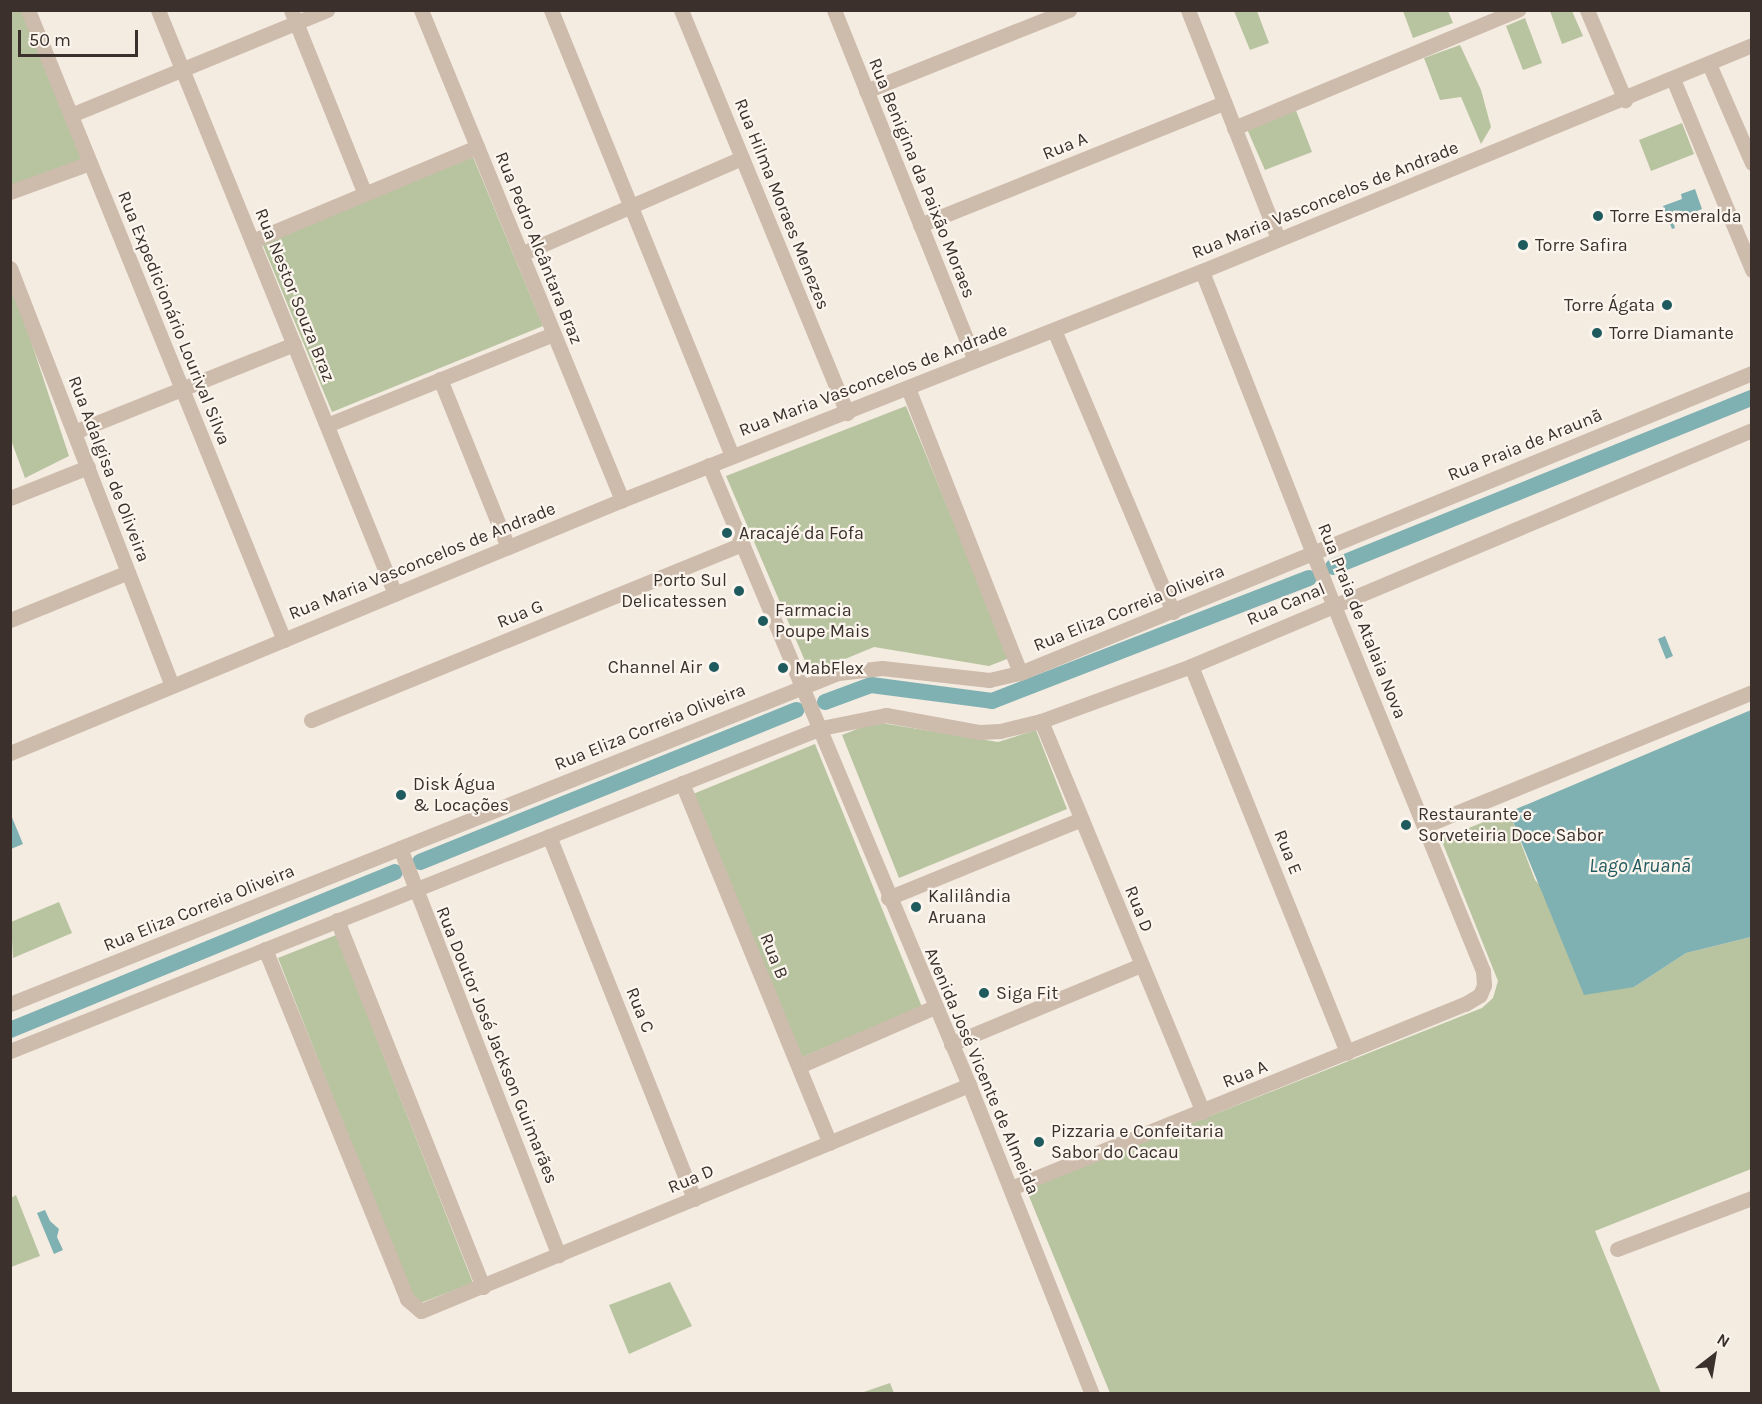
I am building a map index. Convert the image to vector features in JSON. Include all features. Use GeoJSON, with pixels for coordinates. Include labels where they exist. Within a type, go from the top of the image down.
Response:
{"type":"FeatureCollection","features":[{"type":"Feature","properties":{"kind":"street","name":"Rua Expedicionário Lourival Silva"},"geometry":{"type":"LineString","coordinates":[[28,10],[284,640]]}},
{"type":"Feature","properties":{"kind":"street","name":"Rua Nestor Souza Braz"},"geometry":{"type":"LineString","coordinates":[[158,10],[395,594]]}},
{"type":"Feature","properties":{"kind":"street"},"geometry":{"type":"LineString","coordinates":[[71,115],[182,70],[294,17],[327,10]]}},
{"type":"Feature","properties":{"kind":"street","name":"Rua Pedro Alcântara Braz"},"geometry":{"type":"LineString","coordinates":[[421,10],[622,500]]}},
{"type":"Feature","properties":{"kind":"street"},"geometry":{"type":"LineString","coordinates":[[551,10],[732,456]]}},
{"type":"Feature","properties":{"kind":"street","name":"Rua Hilma Moraes Menezes"},"geometry":{"type":"LineString","coordinates":[[681,10],[847,413]]}},
{"type":"Feature","properties":{"kind":"street","name":"Rua Benigina da Paixão Moraes"},"geometry":{"type":"LineString","coordinates":[[834,10],[975,360]]}},
{"type":"Feature","properties":{"kind":"street"},"geometry":{"type":"LineString","coordinates":[[866,91],[1069,10]]}},
{"type":"Feature","properties":{"kind":"street"},"geometry":{"type":"LineString","coordinates":[[1234,128],[1518,10]]}},
{"type":"Feature","properties":{"kind":"street"},"geometry":{"type":"LineString","coordinates":[[1587,10],[1625,100]]}},
{"type":"Feature","properties":{"kind":"street"},"geometry":{"type":"LineString","coordinates":[[1189,11],[1278,238]]}},
{"type":"Feature","properties":{"kind":"street"},"geometry":{"type":"LineString","coordinates":[[294,17],[365,194]]}},
{"type":"Feature","properties":{"kind":"street","name":"Rua Maria Vasconcelos de Andrade"},"geometry":{"type":"LineString","coordinates":[[10,753],[622,500],[1202,271],[1278,238],[1625,100],[1752,45]]}},
{"type":"Feature","properties":{"kind":"street"},"geometry":{"type":"LineString","coordinates":[[1709,64],[1752,163]]}},
{"type":"Feature","properties":{"kind":"street"},"geometry":{"type":"LineString","coordinates":[[1673,79],[1752,270]]}},
{"type":"Feature","properties":{"kind":"street","name":"Rua A"},"geometry":{"type":"LineString","coordinates":[[920,225],[1224,103]]}},
{"type":"Feature","properties":{"kind":"street"},"geometry":{"type":"LineString","coordinates":[[252,241],[477,147]]}},
{"type":"Feature","properties":{"kind":"street"},"geometry":{"type":"LineString","coordinates":[[520,254],[742,158]]}},
{"type":"Feature","properties":{"kind":"street"},"geometry":{"type":"LineString","coordinates":[[10,192],[90,163]]}},
{"type":"Feature","properties":{"kind":"street","name":"Rua Adalgisa de Oliveira"},"geometry":{"type":"LineString","coordinates":[[10,268],[172,685]]}},
{"type":"Feature","properties":{"kind":"street","name":"Rua Praia de Atalaia Nova"},"geometry":{"type":"LineString","coordinates":[[1202,271],[1333,604],[1483,970],[1484,985]]}},
{"type":"Feature","properties":{"kind":"street"},"geometry":{"type":"LineString","coordinates":[[1054,330],[1173,612]]}},
{"type":"Feature","properties":{"kind":"street"},"geometry":{"type":"LineString","coordinates":[[327,425],[553,334]]}},
{"type":"Feature","properties":{"kind":"street"},"geometry":{"type":"LineString","coordinates":[[74,432],[294,344]]}},
{"type":"Feature","properties":{"kind":"street","name":"Rua Praia de Araunã"},"geometry":{"type":"LineString","coordinates":[[1314,552],[1752,373]]}},
{"type":"Feature","properties":{"kind":"street"},"geometry":{"type":"LineString","coordinates":[[440,380],[508,547]]}},
{"type":"Feature","properties":{"kind":"street"},"geometry":{"type":"LineString","coordinates":[[908,388],[1020,673]]}},
{"type":"Feature","properties":{"kind":"street","name":"Rua Canal"},"geometry":{"type":"LineString","coordinates":[[820,728],[886,715],[979,732],[1000,731],[1041,721],[1191,666],[1333,604],[1752,430]]}},
{"type":"Feature","properties":{"kind":"street","name":"Avenida José Vicente de Almeida"},"geometry":{"type":"LineString","coordinates":[[709,465],[803,686],[888,898],[969,1085],[1092,1394]]}},
{"type":"Feature","properties":{"kind":"street"},"geometry":{"type":"LineString","coordinates":[[10,498],[88,467]]}},
{"type":"Feature","properties":{"kind":"street","name":"Rua G"},"geometry":{"type":"LineString","coordinates":[[311,720],[743,544]]}},
{"type":"Feature","properties":{"kind":"street","name":"Rua Eliza Correia Oliveira"},"geometry":{"type":"LineString","coordinates":[[10,1004],[803,686],[861,668],[988,680],[1020,673],[1173,612],[1314,552]]}},
{"type":"Feature","properties":{"kind":"street"},"geometry":{"type":"LineString","coordinates":[[10,620],[128,572]]}},
{"type":"Feature","properties":{"kind":"street","name":"Rua E"},"geometry":{"type":"LineString","coordinates":[[1191,666],[1347,1053]]}},
{"type":"Feature","properties":{"kind":"street"},"geometry":{"type":"LineString","coordinates":[[1424,826],[1752,692]]}},
{"type":"Feature","properties":{"kind":"street","name":"Rua D"},"geometry":{"type":"LineString","coordinates":[[1041,721],[1203,1112]]}},
{"type":"Feature","properties":{"kind":"street"},"geometry":{"type":"LineString","coordinates":[[10,1051],[820,728]]}},
{"type":"Feature","properties":{"kind":"street","name":"Rua B"},"geometry":{"type":"LineString","coordinates":[[682,783],[830,1143]]}},
{"type":"Feature","properties":{"kind":"street"},"geometry":{"type":"LineString","coordinates":[[888,898],[1082,819]]}},
{"type":"Feature","properties":{"kind":"street","name":"Rua C"},"geometry":{"type":"LineString","coordinates":[[549,836],[694,1199]]}},
{"type":"Feature","properties":{"kind":"street","name":"Rua Doutor José Jackson Guimarães"},"geometry":{"type":"LineString","coordinates":[[400,848],[414,889],[559,1255]]}},
{"type":"Feature","properties":{"kind":"street"},"geometry":{"type":"LineString","coordinates":[[337,920],[483,1287]]}},
{"type":"Feature","properties":{"kind":"street","name":"Rua D"},"geometry":{"type":"LineString","coordinates":[[266,949],[407,1299],[415,1309],[427,1309],[483,1287],[969,1085]]}},
{"type":"Feature","properties":{"kind":"street"},"geometry":{"type":"LineString","coordinates":[[951,1044],[1141,965]]}},
{"type":"Feature","properties":{"kind":"street","name":"Rua A"},"geometry":{"type":"LineString","coordinates":[[1011,1188],[1203,1112],[1475,999],[1484,985]]}},
{"type":"Feature","properties":{"kind":"street"},"geometry":{"type":"LineString","coordinates":[[799,1066],[935,1006]]}},
{"type":"Feature","properties":{"kind":"street"},"geometry":{"type":"LineString","coordinates":[[1617,1249],[1752,1198]]}},
{"type":"Feature","properties":{"kind":"green space"},"geometry":{"type":"Polygon","coordinates":[[[11,11],[28,11],[90,163],[11,192],[11,11]]]}},
{"type":"Feature","properties":{"kind":"green space"},"geometry":{"type":"Polygon","coordinates":[[[1234,11],[1257,11],[1269,43],[1250,50],[1234,11]]]}},
{"type":"Feature","properties":{"kind":"green space"},"geometry":{"type":"Polygon","coordinates":[[[1403,11],[1448,11],[1453,23],[1413,38],[1403,11]]]}},
{"type":"Feature","properties":{"kind":"green space"},"geometry":{"type":"Polygon","coordinates":[[[1550,11],[1572,11],[1583,36],[1562,44],[1550,11]]]}},
{"type":"Feature","properties":{"kind":"green space"},"geometry":{"type":"Polygon","coordinates":[[[1525,18],[1542,63],[1523,70],[1506,26],[1525,18]]]}},
{"type":"Feature","properties":{"kind":"green space"},"geometry":{"type":"Polygon","coordinates":[[[1460,45],[1481,90],[1491,127],[1481,144],[1461,97],[1440,100],[1424,58],[1460,45]]]}},
{"type":"Feature","properties":{"kind":"green space"},"geometry":{"type":"Polygon","coordinates":[[[1295,108],[1312,152],[1265,170],[1247,129],[1295,108]]]}},
{"type":"Feature","properties":{"kind":"green space"},"geometry":{"type":"Polygon","coordinates":[[[1682,123],[1694,154],[1651,171],[1639,140],[1682,123]]]}},
{"type":"Feature","properties":{"kind":"green space"},"geometry":{"type":"Polygon","coordinates":[[[473,157],[543,326],[332,412],[262,243],[473,157]]]}},
{"type":"Feature","properties":{"kind":"green space"},"geometry":{"type":"Polygon","coordinates":[[[10,278],[69,456],[25,478],[11,440],[10,278]]]}},
{"type":"Feature","properties":{"kind":"green space"},"geometry":{"type":"Polygon","coordinates":[[[906,406],[1007,652],[1007,659],[989,666],[874,647],[821,669],[808,668],[726,476],[906,406]]]}},
{"type":"Feature","properties":{"kind":"green space"},"geometry":{"type":"Polygon","coordinates":[[[875,722],[998,742],[1036,730],[1067,809],[899,878],[842,735],[875,722]]]}},
{"type":"Feature","properties":{"kind":"green space"},"geometry":{"type":"Polygon","coordinates":[[[815,744],[922,1007],[800,1058],[693,794],[815,744]]]}},
{"type":"Feature","properties":{"kind":"green space"},"geometry":{"type":"Polygon","coordinates":[[[1509,812],[1535,880],[1634,987],[1686,953],[1751,937],[1751,1169],[1595,1231],[1661,1393],[1110,1393],[1026,1189],[1482,1008],[1493,998],[1498,981],[1441,839],[1509,812]]]}},
{"type":"Feature","properties":{"kind":"green space"},"geometry":{"type":"Polygon","coordinates":[[[59,902],[72,933],[13,958],[11,922],[59,902]]]}},
{"type":"Feature","properties":{"kind":"green space"},"geometry":{"type":"Polygon","coordinates":[[[336,935],[473,1283],[415,1305],[278,958],[336,935]]]}},
{"type":"Feature","properties":{"kind":"green space"},"geometry":{"type":"Polygon","coordinates":[[[16,1195],[40,1256],[11,1267],[11,1198],[16,1195]]]}},
{"type":"Feature","properties":{"kind":"green space"},"geometry":{"type":"Polygon","coordinates":[[[670,1282],[692,1326],[629,1354],[609,1305],[670,1282]]]}},
{"type":"Feature","properties":{"kind":"green space"},"geometry":{"type":"Polygon","coordinates":[[[890,1383],[894,1393],[861,1393],[890,1383]]]}},
{"type":"Feature","properties":{"kind":"water"},"geometry":{"type":"Polygon","coordinates":[[[1695,189],[1702,209],[1697,211],[1699,218],[1690,222],[1687,215],[1673,220],[1675,228],[1672,229],[1663,206],[1682,199],[1681,194],[1695,189]]]}},
{"type":"Feature","properties":{"kind":"water"},"geometry":{"type":"Polygon","coordinates":[[[1665,636],[1673,656],[1666,659],[1658,639],[1665,636]]]}},
{"type":"Feature","properties":{"kind":"water","name":"Lago Aruanã"},"geometry":{"type":"Polygon","coordinates":[[[1751,710],[1751,937],[1686,953],[1634,987],[1584,995],[1509,812],[1751,710]]]}},
{"type":"Feature","properties":{"kind":"water"},"geometry":{"type":"Polygon","coordinates":[[[11,815],[23,844],[10,849],[11,815]]]}},
{"type":"Feature","properties":{"kind":"water"},"geometry":{"type":"Polygon","coordinates":[[[45,1210],[50,1221],[59,1229],[57,1237],[63,1250],[54,1254],[37,1213],[45,1210]]]}},
{"type":"Feature","properties":{"kind":"waterway"},"geometry":{"type":"LineString","coordinates":[[1333,567],[1752,398]]}},
{"type":"Feature","properties":{"kind":"waterway"},"geometry":{"type":"LineString","coordinates":[[825,702],[871,685],[992,701],[1309,578]]}},
{"type":"Feature","properties":{"kind":"waterway"},"geometry":{"type":"LineString","coordinates":[[420,862],[797,710]]}},
{"type":"Feature","properties":{"kind":"waterway"},"geometry":{"type":"LineString","coordinates":[[10,1030],[395,872]]}},
{"type":"Feature","properties":{"kind":"place","name":"Torre Esmeralda"},"geometry":{"type":"Point","coordinates":[1598,216]}},
{"type":"Feature","properties":{"kind":"place","name":"Torre Safira"},"geometry":{"type":"Point","coordinates":[1523,245]}},
{"type":"Feature","properties":{"kind":"place","name":"Torre Ágata"},"geometry":{"type":"Point","coordinates":[1667,305]}},
{"type":"Feature","properties":{"kind":"place","name":"Torre Diamante"},"geometry":{"type":"Point","coordinates":[1597,333]}},
{"type":"Feature","properties":{"kind":"place","name":"Aracajé da Fofa"},"geometry":{"type":"Point","coordinates":[727,533]}},
{"type":"Feature","properties":{"kind":"place","name":"Porto Sul Delicatessen"},"geometry":{"type":"Point","coordinates":[739,591]}},
{"type":"Feature","properties":{"kind":"place","name":"Farmacia Poupe Mais"},"geometry":{"type":"Point","coordinates":[763,621]}},
{"type":"Feature","properties":{"kind":"place","name":"Channel Air"},"geometry":{"type":"Point","coordinates":[714,667]}},
{"type":"Feature","properties":{"kind":"place","name":"MabFlex"},"geometry":{"type":"Point","coordinates":[783,668]}},
{"type":"Feature","properties":{"kind":"place","name":"Disk Água & Locações"},"geometry":{"type":"Point","coordinates":[401,795]}},
{"type":"Feature","properties":{"kind":"place","name":"Restaurante e Sorveteiria Doce Sabor"},"geometry":{"type":"Point","coordinates":[1406,825]}},
{"type":"Feature","properties":{"kind":"place","name":"Kalilândia Aruana"},"geometry":{"type":"Point","coordinates":[916,907]}},
{"type":"Feature","properties":{"kind":"place","name":"Siga Fit"},"geometry":{"type":"Point","coordinates":[984,993]}},
{"type":"Feature","properties":{"kind":"place","name":"Pizzaria e Confeitaria Sabor do Cacau"},"geometry":{"type":"Point","coordinates":[1039,1142]}}]}
